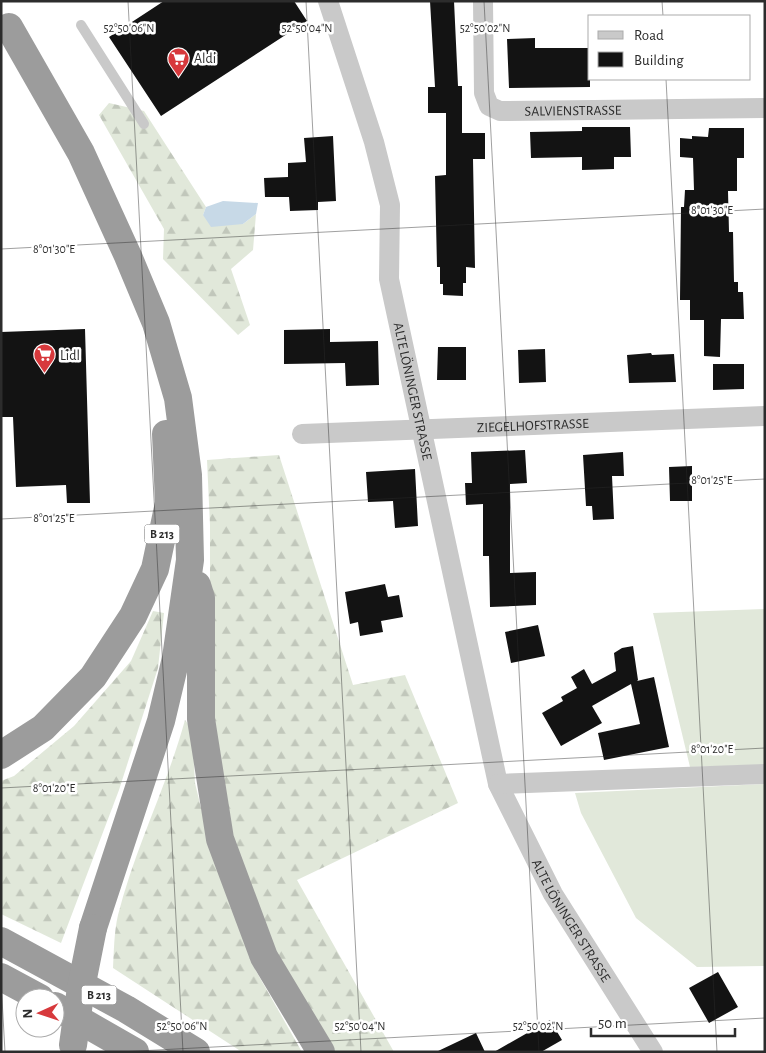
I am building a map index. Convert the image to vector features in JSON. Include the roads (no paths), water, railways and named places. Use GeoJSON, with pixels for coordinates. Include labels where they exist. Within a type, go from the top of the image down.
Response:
{"type":"FeatureCollection","features":[{"type":"Feature","properties":{"kind":"highway"},"geometry":{"type":"LineString","coordinates":[[5,29],[81,153],[128,256]]}},
{"type":"Feature","properties":{"kind":"highway","name":"B 213"},"geometry":{"type":"LineString","coordinates":[[73,1048],[81,988],[93,928],[160,721],[176,658],[190,560],[188,475],[178,398],[156,322],[128,256]]}},
{"type":"Feature","properties":{"kind":"highway","name":"B 213"},"geometry":{"type":"LineString","coordinates":[[1,755],[43,728],[94,677],[133,616],[155,569],[169,503],[167,442],[160,394],[128,256]]}},
{"type":"Feature","properties":{"kind":"highway"},"geometry":{"type":"LineString","coordinates":[[190,560],[201,598],[202,719],[220,839],[264,956],[320,1052]]}},
{"type":"Feature","properties":{"kind":"highway","name":"B 213"},"geometry":{"type":"LineString","coordinates":[[1,941],[126,1009],[196,1052]]}},
{"type":"Feature","properties":{"kind":"highway"},"geometry":{"type":"LineString","coordinates":[[1,977],[21,988]]}},
{"type":"Feature","properties":{"kind":"highway","name":"B 213"},"geometry":{"type":"LineString","coordinates":[[65,1012],[135,1052]]}},
{"type":"Feature","properties":{"kind":"street","name":"ALTE LÖNINGER STRASSE"},"geometry":{"type":"LineString","coordinates":[[328,1],[374,142],[390,205],[389,279],[420,430],[498,784],[553,894],[653,1052]]}},
{"type":"Feature","properties":{"kind":"street","name":"SALVIENSTRASSE"},"geometry":{"type":"LineString","coordinates":[[483,1],[484,93],[489,106],[500,111],[765,108]]}},
{"type":"Feature","properties":{"kind":"street"},"geometry":{"type":"LineString","coordinates":[[765,410],[765,416]]}},
{"type":"Feature","properties":{"kind":"street","name":"ZIEGELHOFSTRASSE"},"geometry":{"type":"LineString","coordinates":[[302,434],[765,416]]}},
{"type":"Feature","properties":{"kind":"street"},"geometry":{"type":"LineString","coordinates":[[498,784],[765,774]]}},
{"type":"Feature","properties":{"kind":"lane"},"geometry":{"type":"LineString","coordinates":[[81,25],[144,124]]}},
{"type":"Feature","properties":{"kind":"water"},"geometry":{"type":"Polygon","coordinates":[[[223,201],[258,203],[256,214],[243,224],[211,227],[203,215],[206,207],[223,201]]]}},
{"type":"Feature","properties":{"kind":"place","name":"Aldi"},"geometry":{"type":"Point","coordinates":[178,77]}},
{"type":"Feature","properties":{"kind":"place","name":"Lidl"},"geometry":{"type":"Point","coordinates":[44,374]}}]}
